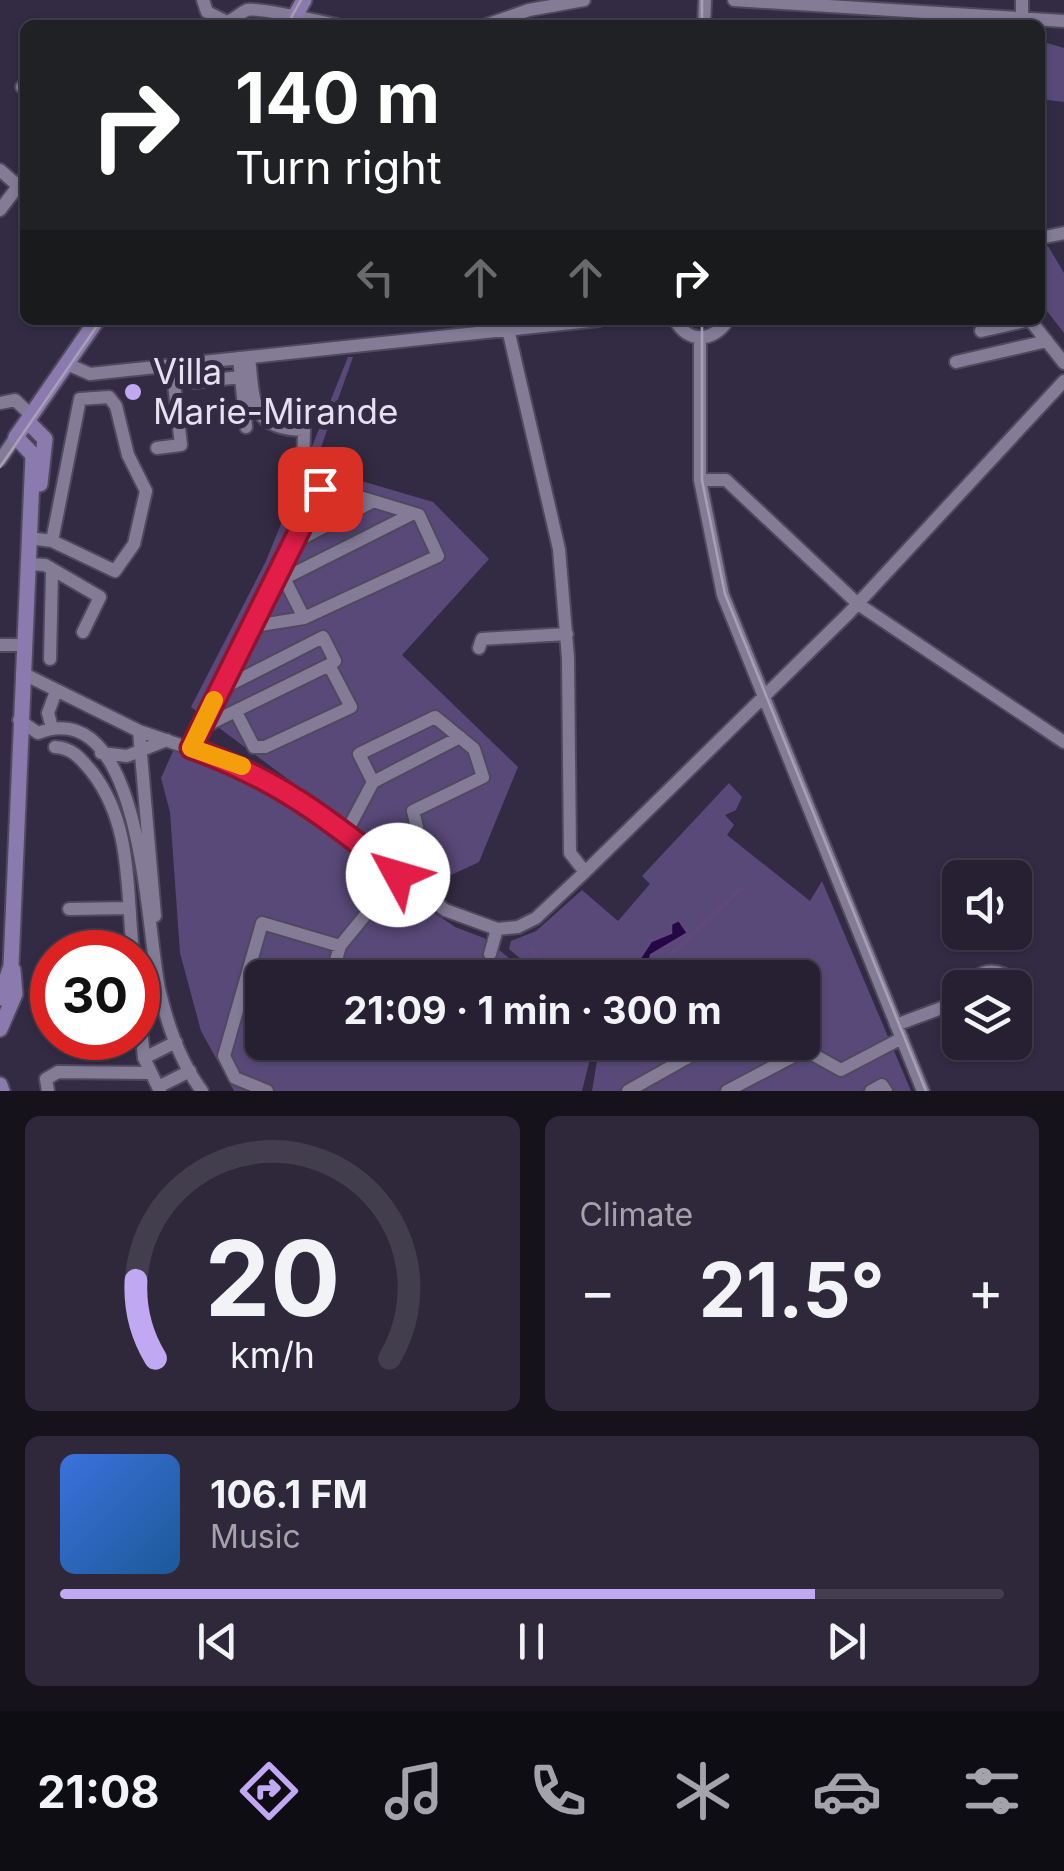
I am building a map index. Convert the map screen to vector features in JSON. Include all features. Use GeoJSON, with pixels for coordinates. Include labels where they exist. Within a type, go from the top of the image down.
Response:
{"type":"FeatureCollection","features":[{"type":"Feature","properties":{"kind":"main road"},"geometry":{"type":"LineString","coordinates":[[0,1029],[15,994],[11,966],[19,720],[33,455],[16,437],[94,325]]}},
{"type":"Feature","properties":{"kind":"main road"},"geometry":{"type":"LineString","coordinates":[[29,418],[45,439],[39,491],[30,514]]}},
{"type":"Feature","properties":{"kind":"main road"},"geometry":{"type":"LineString","coordinates":[[0,998],[11,966]]}},
{"type":"Feature","properties":{"kind":"street"},"geometry":{"type":"LineString","coordinates":[[203,0],[207,12],[222,20]]}},
{"type":"Feature","properties":{"kind":"street"},"geometry":{"type":"LineString","coordinates":[[500,20],[529,10],[584,0]]}},
{"type":"Feature","properties":{"kind":"street"},"geometry":{"type":"LineString","coordinates":[[734,0],[911,5],[940,20],[1043,20]]}},
{"type":"Feature","properties":{"kind":"street"},"geometry":{"type":"LineString","coordinates":[[1022,0],[1022,19]]}},
{"type":"Feature","properties":{"kind":"street"},"geometry":{"type":"LineString","coordinates":[[229,20],[246,10],[270,10],[288,20]]}},
{"type":"Feature","properties":{"kind":"street"},"geometry":{"type":"LineString","coordinates":[[0,170],[18,185]]}},
{"type":"Feature","properties":{"kind":"street"},"geometry":{"type":"LineString","coordinates":[[0,185],[18,185]]}},
{"type":"Feature","properties":{"kind":"street"},"geometry":{"type":"LineString","coordinates":[[0,210],[18,185]]}},
{"type":"Feature","properties":{"kind":"street"},"geometry":{"type":"LineString","coordinates":[[67,364],[90,374],[548,325]]}},
{"type":"Feature","properties":{"kind":"street"},"geometry":{"type":"LineString","coordinates":[[679,325],[689,336],[700,338],[724,325]]}},
{"type":"Feature","properties":{"kind":"street"},"geometry":{"type":"LineString","coordinates":[[981,331],[1007,325]]}},
{"type":"Feature","properties":{"kind":"street"},"geometry":{"type":"LineString","coordinates":[[1033,325],[1064,363]]}},
{"type":"Feature","properties":{"kind":"street"},"geometry":{"type":"LineString","coordinates":[[508,329],[549,494],[566,634],[570,854],[585,872]]}},
{"type":"Feature","properties":{"kind":"street"},"geometry":{"type":"LineString","coordinates":[[700,338],[700,480],[723,595],[923,1091]]}},
{"type":"Feature","properties":{"kind":"street"},"geometry":{"type":"LineString","coordinates":[[956,362],[1046,341]]}},
{"type":"Feature","properties":{"kind":"street"},"geometry":{"type":"LineString","coordinates":[[244,357],[241,377],[246,427]]}},
{"type":"Feature","properties":{"kind":"street"},"geometry":{"type":"LineString","coordinates":[[244,357],[255,411],[261,419],[282,430],[304,430],[303,472]]}},
{"type":"Feature","properties":{"kind":"street"},"geometry":{"type":"LineString","coordinates":[[157,448],[181,445],[172,366]]}},
{"type":"Feature","properties":{"kind":"street"},"geometry":{"type":"LineString","coordinates":[[194,382],[241,377]]}},
{"type":"Feature","properties":{"kind":"street"},"geometry":{"type":"LineString","coordinates":[[22,673],[139,730],[250,769],[311,804],[444,910],[497,929],[518,927],[536,918],[585,872],[858,604],[1064,381]]}},
{"type":"Feature","properties":{"kind":"street"},"geometry":{"type":"LineString","coordinates":[[29,538],[52,540],[116,572],[134,544],[146,491],[128,455],[116,406],[109,396],[80,399],[52,540]]}},
{"type":"Feature","properties":{"kind":"street"},"geometry":{"type":"LineString","coordinates":[[0,403],[15,400],[29,418]]}},
{"type":"Feature","properties":{"kind":"street"},"geometry":{"type":"LineString","coordinates":[[0,460],[16,437]]}},
{"type":"Feature","properties":{"kind":"street"},"geometry":{"type":"LineString","coordinates":[[700,480],[726,480],[858,604],[1064,742]]}},
{"type":"Feature","properties":{"kind":"street"},"geometry":{"type":"LineString","coordinates":[[191,748],[219,690],[254,626],[280,580],[320,489],[419,515],[438,556],[304,618],[254,626]]}},
{"type":"Feature","properties":{"kind":"street"},"geometry":{"type":"LineString","coordinates":[[296,542],[372,502]]}},
{"type":"Feature","properties":{"kind":"street"},"geometry":{"type":"LineString","coordinates":[[280,580],[410,514]]}},
{"type":"Feature","properties":{"kind":"street"},"geometry":{"type":"LineString","coordinates":[[26,564],[52,570],[100,597],[83,632]]}},
{"type":"Feature","properties":{"kind":"street"},"geometry":{"type":"LineString","coordinates":[[50,660],[52,570]]}},
{"type":"Feature","properties":{"kind":"street"},"geometry":{"type":"LineString","coordinates":[[280,580],[304,618]]}},
{"type":"Feature","properties":{"kind":"street"},"geometry":{"type":"LineString","coordinates":[[479,648],[482,639],[566,634]]}},
{"type":"Feature","properties":{"kind":"street"},"geometry":{"type":"LineString","coordinates":[[201,728],[336,661],[323,638],[219,690]]}},
{"type":"Feature","properties":{"kind":"street"},"geometry":{"type":"LineString","coordinates":[[0,646],[23,645]]}},
{"type":"Feature","properties":{"kind":"street"},"geometry":{"type":"LineString","coordinates":[[236,712],[254,747],[265,747],[351,707],[329,665]]}},
{"type":"Feature","properties":{"kind":"street"},"geometry":{"type":"LineString","coordinates":[[52,728],[48,713],[56,691]]}},
{"type":"Feature","properties":{"kind":"street"},"geometry":{"type":"LineString","coordinates":[[368,851],[377,839],[405,845],[417,828],[413,811],[483,777],[481,759],[435,717],[359,754],[372,782]]}},
{"type":"Feature","properties":{"kind":"street"},"geometry":{"type":"LineString","coordinates":[[19,720],[38,734],[52,728],[86,737],[125,790],[136,819],[151,930]]}},
{"type":"Feature","properties":{"kind":"street"},"geometry":{"type":"LineString","coordinates":[[139,730],[154,878],[154,930]]}},
{"type":"Feature","properties":{"kind":"street"},"geometry":{"type":"LineString","coordinates":[[346,833],[372,782],[460,737]]}},
{"type":"Feature","properties":{"kind":"street"},"geometry":{"type":"LineString","coordinates":[[101,753],[127,756],[168,740]]}},
{"type":"Feature","properties":{"kind":"street"},"geometry":{"type":"LineString","coordinates":[[55,748],[71,750],[82,760],[110,801],[125,848],[131,930]]}},
{"type":"Feature","properties":{"kind":"street"},"geometry":{"type":"LineString","coordinates":[[336,960],[340,946],[398,875]]}},
{"type":"Feature","properties":{"kind":"street"},"geometry":{"type":"LineString","coordinates":[[69,909],[128,908]]}},
{"type":"Feature","properties":{"kind":"street"},"geometry":{"type":"LineString","coordinates":[[267,1091],[235,1078],[224,1056],[262,923],[340,946]]}},
{"type":"Feature","properties":{"kind":"street"},"geometry":{"type":"LineString","coordinates":[[490,954],[497,929]]}},
{"type":"Feature","properties":{"kind":"street"},"geometry":{"type":"LineString","coordinates":[[160,993],[176,1042],[202,1091]]}},
{"type":"Feature","properties":{"kind":"street"},"geometry":{"type":"LineString","coordinates":[[820,1057],[841,1070],[899,1032],[942,1010]]}},
{"type":"Feature","properties":{"kind":"street"},"geometry":{"type":"LineString","coordinates":[[160,1050],[176,1042]]}},
{"type":"Feature","properties":{"kind":"street"},"geometry":{"type":"LineString","coordinates":[[145,1060],[159,1089],[190,1071]]}},
{"type":"Feature","properties":{"kind":"street"},"geometry":{"type":"LineString","coordinates":[[628,1091],[682,1060]]}},
{"type":"Feature","properties":{"kind":"street"},"geometry":{"type":"LineString","coordinates":[[727,1091],[779,1060]]}},
{"type":"Feature","properties":{"kind":"street"},"geometry":{"type":"LineString","coordinates":[[48,1091],[46,1080],[58,1072],[151,1073]]}},
{"type":"Feature","properties":{"kind":"street"},"geometry":{"type":"LineString","coordinates":[[871,1091],[882,1085],[886,1091]]}},
{"type":"Feature","properties":{"kind":"shaded area"},"geometry":{"type":"Polygon","coordinates":[[[1045,42],[1064,48],[1064,102],[1045,100],[1045,42]]]}},
{"type":"Feature","properties":{"kind":"shaded area"},"geometry":{"type":"Polygon","coordinates":[[[1045,247],[1064,273],[1064,333],[1045,308],[1045,247]]]}},
{"type":"Feature","properties":{"kind":"shaded area"},"geometry":{"type":"Polygon","coordinates":[[[348,357],[353,357],[314,467],[433,502],[489,559],[402,655],[518,767],[479,862],[430,885],[191,707],[266,561],[348,357]]]}},
{"type":"Feature","properties":{"kind":"shaded area"},"geometry":{"type":"Polygon","coordinates":[[[174,749],[270,790],[317,818],[411,897],[455,927],[484,938],[512,960],[245,960],[245,1060],[590,1060],[582,1091],[234,1091],[201,1031],[180,953],[170,812],[161,778],[174,749]]]}},
{"type":"Feature","properties":{"kind":"shaded area"},"geometry":{"type":"Polygon","coordinates":[[[729,783],[742,797],[736,810],[725,815],[734,825],[727,835],[810,901],[822,881],[911,1091],[592,1091],[597,1060],[820,1060],[820,960],[522,960],[509,949],[511,941],[536,931],[582,890],[618,921],[650,884],[642,876],[729,783]]]}},
{"type":"Feature","properties":{"kind":"shaded area"},"geometry":{"type":"Polygon","coordinates":[[[679,920],[688,933],[651,955],[650,960],[639,960],[651,941],[671,933],[671,924],[679,920]]]}},
{"type":"Feature","properties":{"kind":"waterway"},"geometry":{"type":"LineString","coordinates":[[665,960],[743,887]]}},
{"type":"Feature","properties":{"kind":"waterway"},"geometry":{"type":"LineString","coordinates":[[530,949],[543,960]]}},
{"type":"Feature","properties":{"kind":"tram line"},"geometry":{"type":"LineString","coordinates":[[290,20],[301,0]]}},
{"type":"Feature","properties":{"kind":"tram line"},"geometry":{"type":"LineString","coordinates":[[702,0],[702,20]]}},
{"type":"Feature","properties":{"kind":"tram line"},"geometry":{"type":"LineString","coordinates":[[0,467],[98,325]]}},
{"type":"Feature","properties":{"kind":"tram line"},"geometry":{"type":"LineString","coordinates":[[702,325],[702,480],[725,594],[926,1091]]}},
{"type":"Feature","properties":{"kind":"slow traffic"},"geometry":{"type":"LineString","coordinates":[[214,700],[191,748],[242,766]]}},
{"type":"Feature","properties":{"kind":"place","name":"Villa Marie-Mirande"},"geometry":{"type":"Point","coordinates":[133,392]}},
{"type":"Feature","properties":{"kind":"route"},"geometry":{"type":"LineString","coordinates":[[320,489],[191,748],[250,769],[311,804],[398,875]]}}]}
